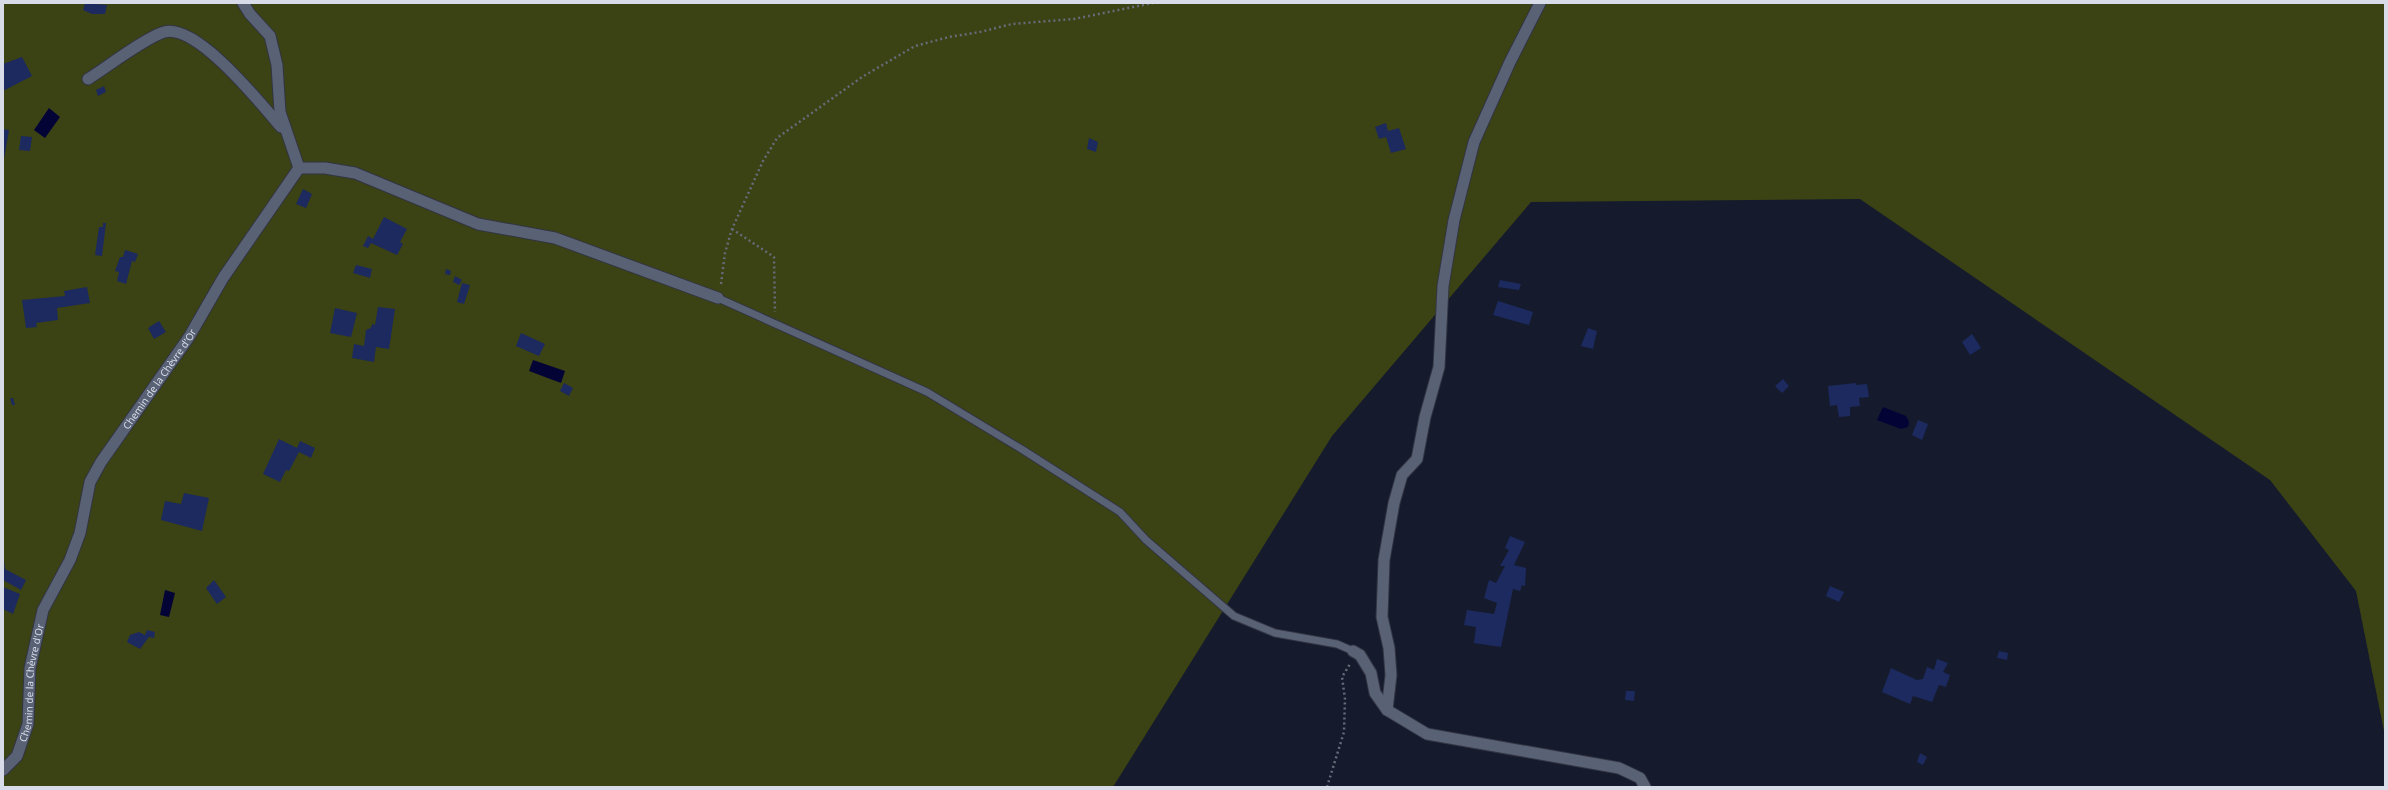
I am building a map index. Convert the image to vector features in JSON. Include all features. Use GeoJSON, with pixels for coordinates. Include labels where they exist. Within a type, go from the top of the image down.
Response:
{"type":"FeatureCollection","features":[{"type":"Feature","properties":{"kind":"street"},"geometry":{"type":"LineString","coordinates":[[244,3],[250,14],[270,36],[277,65],[280,112],[299,168],[324,168],[355,173],[427,205],[478,224],[555,238],[718,298]]}},
{"type":"Feature","properties":{"kind":"street"},"geometry":{"type":"LineString","coordinates":[[1386,710],[1391,675],[1389,648],[1382,617],[1384,560],[1400,482],[1402,475],[1417,459],[1425,417],[1439,367],[1443,286],[1454,220],[1474,142],[1510,62],[1540,3]]}},
{"type":"Feature","properties":{"kind":"street"},"geometry":{"type":"LineString","coordinates":[[88,79],[151,38],[164,32],[175,31],[193,40],[234,72],[281,127],[285,127]]}},
{"type":"Feature","properties":{"kind":"street","name":"Chemin de la Chèvre d'Or"},"geometry":{"type":"LineString","coordinates":[[3,770],[17,756],[28,724],[30,668],[43,610],[70,560],[80,533],[90,482],[105,456],[190,337],[223,278],[299,168]]}},
{"type":"Feature","properties":{"kind":"street"},"geometry":{"type":"LineString","coordinates":[[1355,652],[1360,655],[1371,673],[1374,693],[1386,710],[1427,734],[1619,768],[1640,778],[1645,787]]}},
{"type":"Feature","properties":{"kind":"lane"},"geometry":{"type":"LineString","coordinates":[[718,298],[927,392],[1036,458],[1120,512],[1146,540],[1234,616],[1275,633],[1337,644],[1355,652]]}},
{"type":"Feature","properties":{"kind":"path"},"geometry":{"type":"LineString","coordinates":[[718,298],[725,253],[732,229],[757,175],[777,138],[804,117],[894,57],[915,46],[949,37],[980,32],[1012,24],[1074,19],[1153,3]]}},
{"type":"Feature","properties":{"kind":"path"},"geometry":{"type":"LineString","coordinates":[[732,229],[774,257],[776,324]]}},
{"type":"Feature","properties":{"kind":"path"},"geometry":{"type":"LineString","coordinates":[[1328,787],[1344,732],[1345,699],[1342,677],[1355,652]]}},
{"type":"Feature","properties":{"kind":"green space"},"geometry":{"type":"Polygon","coordinates":[[[3,3],[2385,3],[2385,736],[2356,591],[2270,480],[1860,199],[1531,202],[1332,436],[1113,787],[3,787],[3,3]]]}},
{"type":"Feature","properties":{"kind":"shaded area"},"geometry":{"type":"Polygon","coordinates":[[[49,108],[60,117],[45,138],[34,130],[49,108]]]}},
{"type":"Feature","properties":{"kind":"shaded area"},"geometry":{"type":"Polygon","coordinates":[[[533,360],[565,371],[561,383],[529,371],[533,360]]]}},
{"type":"Feature","properties":{"kind":"shaded area"},"geometry":{"type":"Polygon","coordinates":[[[1883,407],[1906,416],[1909,422],[1908,427],[1901,429],[1877,420],[1883,407]]]}},
{"type":"Feature","properties":{"kind":"shaded area"},"geometry":{"type":"Polygon","coordinates":[[[165,590],[175,593],[169,617],[160,615],[165,590]]]}},
{"type":"Feature","properties":{"kind":"building"},"geometry":{"type":"Polygon","coordinates":[[[85,3],[107,5],[105,14],[92,14],[83,10],[85,3]]]}},
{"type":"Feature","properties":{"kind":"building"},"geometry":{"type":"Polygon","coordinates":[[[22,57],[32,76],[3,91],[3,64],[22,57]]]}},
{"type":"Feature","properties":{"kind":"building"},"geometry":{"type":"Polygon","coordinates":[[[104,86],[106,92],[98,96],[96,90],[104,86]]]}},
{"type":"Feature","properties":{"kind":"building"},"geometry":{"type":"Polygon","coordinates":[[[1386,123],[1388,131],[1399,128],[1406,149],[1391,153],[1386,137],[1379,139],[1375,127],[1386,123]]]}},
{"type":"Feature","properties":{"kind":"building"},"geometry":{"type":"Polygon","coordinates":[[[3,129],[9,130],[4,159],[3,159],[3,129]]]}},
{"type":"Feature","properties":{"kind":"building"},"geometry":{"type":"Polygon","coordinates":[[[21,136],[32,137],[30,151],[19,150],[21,136]]]}},
{"type":"Feature","properties":{"kind":"building"},"geometry":{"type":"Polygon","coordinates":[[[1089,138],[1098,142],[1096,152],[1087,149],[1089,138]]]}},
{"type":"Feature","properties":{"kind":"building"},"geometry":{"type":"Polygon","coordinates":[[[303,189],[312,194],[306,208],[296,204],[303,189]]]}},
{"type":"Feature","properties":{"kind":"building"},"geometry":{"type":"Polygon","coordinates":[[[384,217],[407,229],[400,242],[403,244],[397,255],[371,243],[368,248],[363,246],[368,236],[373,239],[384,217]]]}},
{"type":"Feature","properties":{"kind":"building"},"geometry":{"type":"Polygon","coordinates":[[[103,223],[106,223],[102,256],[95,255],[99,227],[103,227],[103,223]]]}},
{"type":"Feature","properties":{"kind":"building"},"geometry":{"type":"Polygon","coordinates":[[[125,250],[138,254],[135,262],[132,261],[126,284],[117,281],[119,272],[115,271],[120,257],[123,257],[125,250]]]}},
{"type":"Feature","properties":{"kind":"building"},"geometry":{"type":"Polygon","coordinates":[[[356,265],[372,269],[370,278],[353,273],[356,265]]]}},
{"type":"Feature","properties":{"kind":"building"},"geometry":{"type":"Polygon","coordinates":[[[446,269],[451,271],[450,275],[445,274],[446,269]]]}},
{"type":"Feature","properties":{"kind":"building"},"geometry":{"type":"Polygon","coordinates":[[[455,276],[462,280],[459,285],[453,282],[455,276]]]}},
{"type":"Feature","properties":{"kind":"building"},"geometry":{"type":"Polygon","coordinates":[[[1500,280],[1521,284],[1519,290],[1498,287],[1500,280]]]}},
{"type":"Feature","properties":{"kind":"building"},"geometry":{"type":"Polygon","coordinates":[[[462,283],[470,285],[464,304],[457,302],[462,283]]]}},
{"type":"Feature","properties":{"kind":"building"},"geometry":{"type":"Polygon","coordinates":[[[87,287],[90,303],[57,308],[58,320],[36,323],[37,327],[26,328],[22,300],[65,296],[64,291],[87,287]]]}},
{"type":"Feature","properties":{"kind":"building"},"geometry":{"type":"Polygon","coordinates":[[[1498,301],[1533,312],[1529,325],[1493,315],[1498,301]]]}},
{"type":"Feature","properties":{"kind":"building"},"geometry":{"type":"Polygon","coordinates":[[[378,307],[395,309],[389,349],[376,347],[374,362],[352,358],[354,344],[364,346],[366,330],[371,328],[372,324],[375,325],[378,307]]]}},
{"type":"Feature","properties":{"kind":"building"},"geometry":{"type":"Polygon","coordinates":[[[335,308],[357,313],[351,337],[330,333],[335,308]]]}},
{"type":"Feature","properties":{"kind":"building"},"geometry":{"type":"Polygon","coordinates":[[[159,321],[166,332],[154,339],[148,328],[159,321]]]}},
{"type":"Feature","properties":{"kind":"building"},"geometry":{"type":"Polygon","coordinates":[[[1588,328],[1597,331],[1593,349],[1581,346],[1588,328]]]}},
{"type":"Feature","properties":{"kind":"building"},"geometry":{"type":"Polygon","coordinates":[[[521,333],[545,344],[539,356],[516,346],[521,333]]]}},
{"type":"Feature","properties":{"kind":"building"},"geometry":{"type":"Polygon","coordinates":[[[1972,334],[1981,348],[1970,355],[1962,342],[1972,334]]]}},
{"type":"Feature","properties":{"kind":"building"},"geometry":{"type":"Polygon","coordinates":[[[1783,379],[1789,386],[1782,393],[1775,386],[1783,379]]]}},
{"type":"Feature","properties":{"kind":"building"},"geometry":{"type":"Polygon","coordinates":[[[564,383],[573,388],[569,396],[560,391],[564,383]]]}},
{"type":"Feature","properties":{"kind":"building"},"geometry":{"type":"Polygon","coordinates":[[[1856,383],[1856,385],[1867,384],[1869,397],[1859,398],[1860,406],[1850,407],[1850,416],[1839,417],[1837,405],[1830,406],[1828,386],[1856,383]]]}},
{"type":"Feature","properties":{"kind":"building"},"geometry":{"type":"Polygon","coordinates":[[[10,398],[13,398],[15,405],[12,405],[10,398]]]}},
{"type":"Feature","properties":{"kind":"building"},"geometry":{"type":"Polygon","coordinates":[[[1918,420],[1928,424],[1922,440],[1912,435],[1918,420]]]}},
{"type":"Feature","properties":{"kind":"building"},"geometry":{"type":"Polygon","coordinates":[[[279,439],[297,448],[300,441],[315,448],[311,458],[299,452],[289,471],[286,470],[280,482],[263,474],[279,439]]]}},
{"type":"Feature","properties":{"kind":"building"},"geometry":{"type":"Polygon","coordinates":[[[184,493],[209,498],[202,531],[161,520],[165,501],[181,504],[184,493]]]}},
{"type":"Feature","properties":{"kind":"building"},"geometry":{"type":"Polygon","coordinates":[[[1510,536],[1525,542],[1514,565],[1526,568],[1525,586],[1522,585],[1520,591],[1513,589],[1501,647],[1474,643],[1476,627],[1464,625],[1467,610],[1494,614],[1497,603],[1484,598],[1489,580],[1496,583],[1505,566],[1500,566],[1509,550],[1505,548],[1510,536]]]}},
{"type":"Feature","properties":{"kind":"building"},"geometry":{"type":"Polygon","coordinates":[[[4,560],[5,569],[26,580],[21,590],[3,580],[4,560]]]}},
{"type":"Feature","properties":{"kind":"building"},"geometry":{"type":"Polygon","coordinates":[[[214,580],[226,597],[217,604],[206,588],[214,580]]]}},
{"type":"Feature","properties":{"kind":"building"},"geometry":{"type":"Polygon","coordinates":[[[1830,586],[1844,592],[1839,602],[1826,596],[1830,586]]]}},
{"type":"Feature","properties":{"kind":"building"},"geometry":{"type":"Polygon","coordinates":[[[3,587],[20,594],[13,614],[3,609],[3,587]]]}},
{"type":"Feature","properties":{"kind":"building"},"geometry":{"type":"Polygon","coordinates":[[[147,630],[155,632],[154,638],[149,637],[140,649],[127,642],[130,635],[139,632],[145,635],[147,630]]]}},
{"type":"Feature","properties":{"kind":"building"},"geometry":{"type":"Polygon","coordinates":[[[1999,651],[2008,653],[2007,660],[1997,658],[1999,651]]]}},
{"type":"Feature","properties":{"kind":"building"},"geometry":{"type":"Polygon","coordinates":[[[1937,659],[1948,663],[1943,672],[1950,675],[1946,687],[1939,685],[1932,702],[1913,696],[1910,704],[1882,692],[1891,668],[1917,680],[1923,679],[1927,667],[1934,670],[1937,659]]]}},
{"type":"Feature","properties":{"kind":"building"},"geometry":{"type":"Polygon","coordinates":[[[1626,691],[1635,691],[1634,701],[1625,700],[1626,691]]]}},
{"type":"Feature","properties":{"kind":"building"},"geometry":{"type":"Polygon","coordinates":[[[1920,753],[1927,757],[1923,765],[1917,762],[1920,753]]]}}]}
